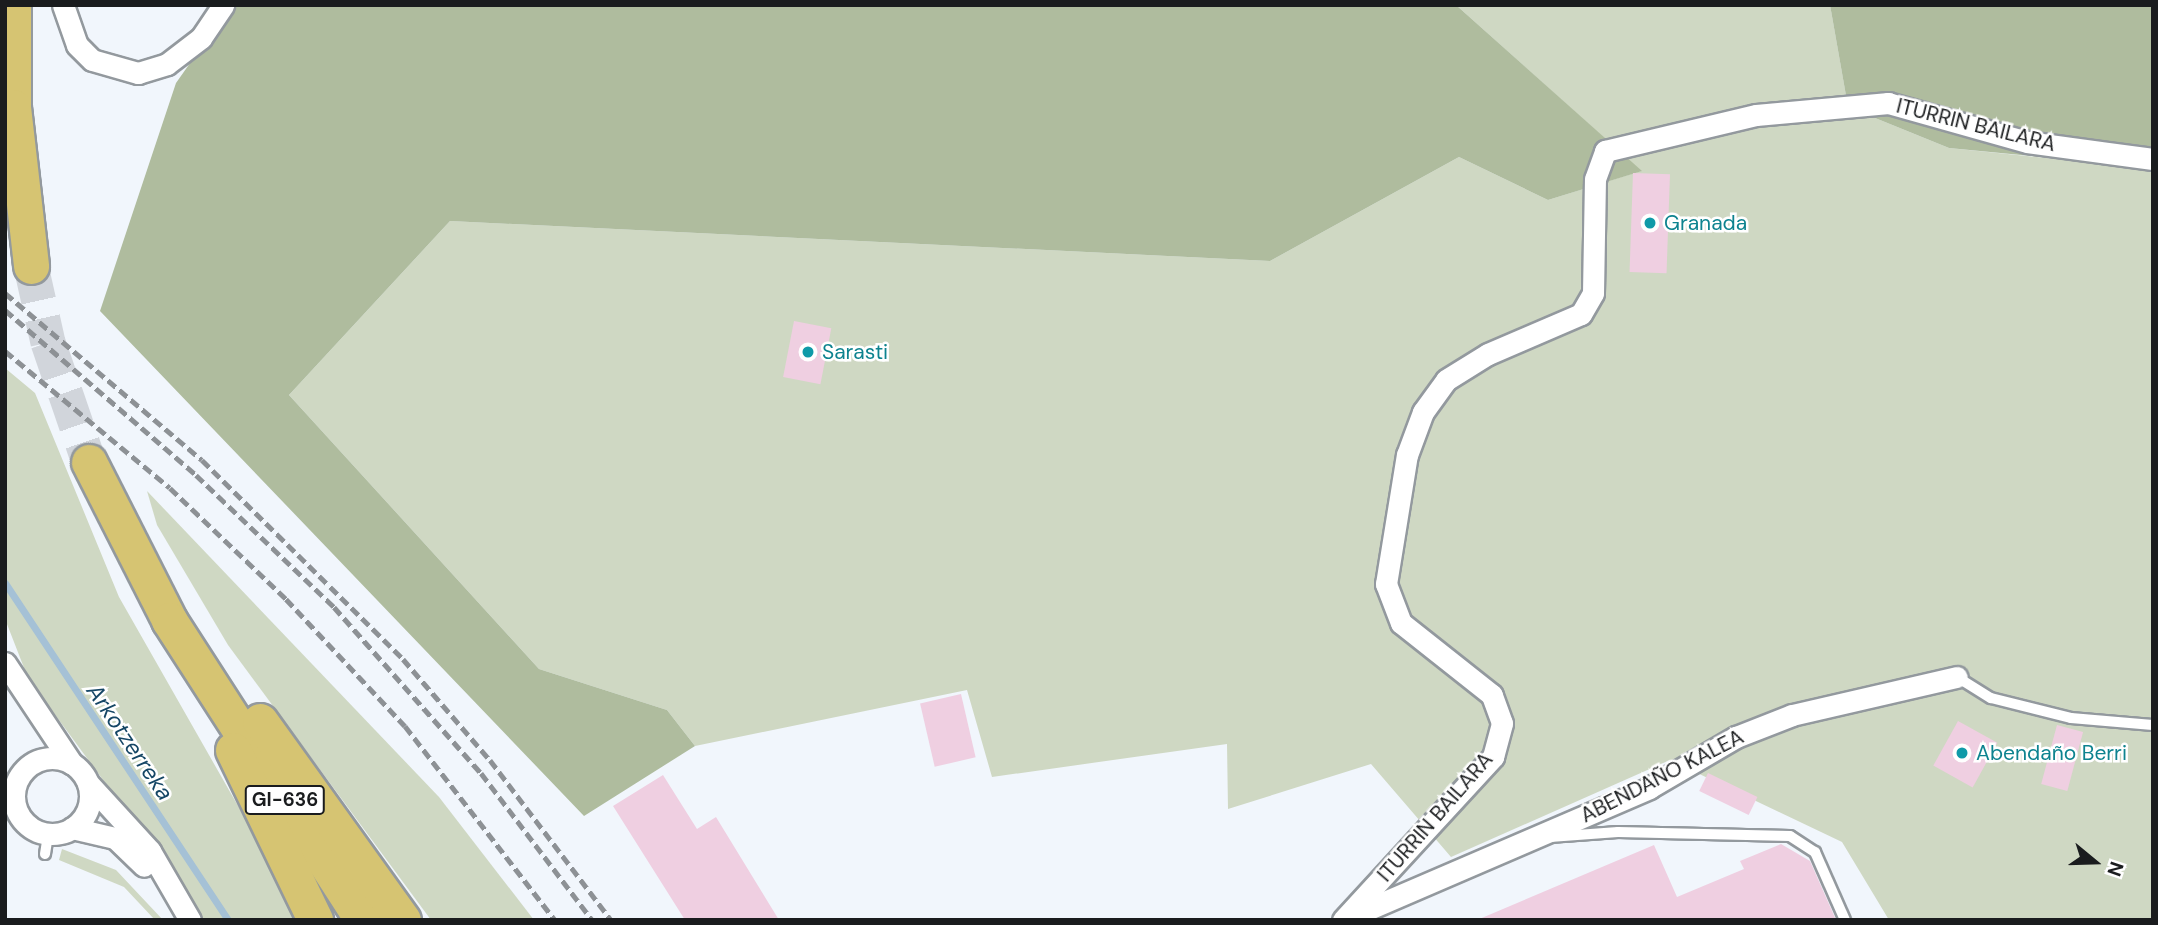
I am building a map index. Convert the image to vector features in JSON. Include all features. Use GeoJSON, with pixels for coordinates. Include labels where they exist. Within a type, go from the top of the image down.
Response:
{"type":"FeatureCollection","features":[{"type":"Feature","properties":{"kind":"main road"},"geometry":{"type":"LineString","coordinates":[[13,5],[15,143],[31,265]]}},
{"type":"Feature","properties":{"kind":"main road","name":"GI-636"},"geometry":{"type":"LineString","coordinates":[[89,462],[153,594],[362,920]]}},
{"type":"Feature","properties":{"kind":"main road"},"geometry":{"type":"LineString","coordinates":[[153,594],[183,614],[404,920]]}},
{"type":"Feature","properties":{"kind":"main road"},"geometry":{"type":"LineString","coordinates":[[208,681],[246,784],[315,920]]}},
{"type":"Feature","properties":{"kind":"street"},"geometry":{"type":"LineString","coordinates":[[63,5],[76,45],[92,60],[138,73],[167,64],[201,38],[223,5]]}},
{"type":"Feature","properties":{"kind":"street","name":"ITURRIN BAILARA"},"geometry":{"type":"LineString","coordinates":[[1343,920],[1493,757],[1502,723],[1492,695],[1401,623],[1387,584],[1407,455],[1423,412],[1446,380],[1488,354],[1581,314],[1593,293],[1595,179],[1605,151],[1756,115],[1888,103],[2027,142],[2153,159]]}},
{"type":"Feature","properties":{"kind":"street"},"geometry":{"type":"LineString","coordinates":[[5,663],[72,764],[150,851],[190,920]]}},
{"type":"Feature","properties":{"kind":"street","name":"ABENDAÑO KALEA"},"geometry":{"type":"LineString","coordinates":[[1343,920],[1381,913],[1792,715],[1957,677]]}},
{"type":"Feature","properties":{"kind":"street"},"geometry":{"type":"LineString","coordinates":[[72,764],[48,758],[26,768],[15,790],[14,818],[47,844],[72,828],[88,809],[88,783]]}},
{"type":"Feature","properties":{"kind":"street"},"geometry":{"type":"LineString","coordinates":[[72,828],[125,845],[178,920]]}},
{"type":"Feature","properties":{"kind":"lane"},"geometry":{"type":"LineString","coordinates":[[1957,677],[1991,698],[2071,719],[2153,725]]}},
{"type":"Feature","properties":{"kind":"lane"},"geometry":{"type":"LineString","coordinates":[[1533,839],[1618,832],[1790,836],[1815,852],[1845,920]]}},
{"type":"Feature","properties":{"kind":"green space"},"geometry":{"type":"Polygon","coordinates":[[[231,5],[1456,5],[1642,171],[1548,200],[1459,157],[1270,261],[450,221],[289,395],[539,669],[667,710],[695,746],[584,816],[100,311],[176,83],[231,5]]]}},
{"type":"Feature","properties":{"kind":"green space"},"geometry":{"type":"Polygon","coordinates":[[[1456,5],[1830,5],[1848,107],[1949,148],[2153,169],[2153,920],[1889,920],[1842,842],[1670,760],[1451,857],[1371,764],[1228,809],[1227,744],[992,777],[967,690],[695,746],[667,710],[539,669],[289,395],[450,221],[1270,261],[1459,157],[1548,200],[1641,171],[1456,5]]]}},
{"type":"Feature","properties":{"kind":"green space"},"geometry":{"type":"Polygon","coordinates":[[[1830,5],[2153,5],[2153,168],[1949,148],[1848,107],[1830,5]]]}},
{"type":"Feature","properties":{"kind":"green space"},"geometry":{"type":"Polygon","coordinates":[[[5,368],[35,393],[119,597],[303,920],[195,920],[184,890],[28,678],[5,619],[5,368]]]}},
{"type":"Feature","properties":{"kind":"green space"},"geometry":{"type":"Polygon","coordinates":[[[147,491],[439,797],[534,920],[431,920],[228,645],[157,525],[147,491]]]}},
{"type":"Feature","properties":{"kind":"green space"},"geometry":{"type":"Polygon","coordinates":[[[62,849],[116,870],[163,920],[155,920],[124,887],[59,860],[62,849]]]}},
{"type":"Feature","properties":{"kind":"building","name":"Granada"},"geometry":{"type":"Polygon","coordinates":[[[1633,173],[1670,174],[1667,273],[1630,272],[1633,173]]]}},
{"type":"Feature","properties":{"kind":"building","name":"Sarasti"},"geometry":{"type":"Polygon","coordinates":[[[794,321],[831,328],[820,384],[783,377],[794,321]]]}},
{"type":"Feature","properties":{"kind":"building"},"geometry":{"type":"Polygon","coordinates":[[[961,694],[976,757],[935,767],[920,703],[961,694]]]}},
{"type":"Feature","properties":{"kind":"building","name":"Abendaño Berri"},"geometry":{"type":"Polygon","coordinates":[[[1958,721],[1997,743],[1973,787],[1933,766],[1958,721]]]}},
{"type":"Feature","properties":{"kind":"building"},"geometry":{"type":"Polygon","coordinates":[[[2057,725],[2083,732],[2067,791],[2041,784],[2057,725]]]}},
{"type":"Feature","properties":{"kind":"building"},"geometry":{"type":"Polygon","coordinates":[[[1708,773],[1757,797],[1749,815],[1699,791],[1708,773]]]}},
{"type":"Feature","properties":{"kind":"building"},"geometry":{"type":"Polygon","coordinates":[[[663,775],[697,829],[716,817],[779,920],[685,920],[613,806],[663,775]]]}},
{"type":"Feature","properties":{"kind":"building"},"geometry":{"type":"Polygon","coordinates":[[[1781,844],[1810,861],[1836,920],[1477,920],[1654,845],[1677,897],[1744,869],[1740,861],[1781,844]]]}},
{"type":"Feature","properties":{"kind":"waterway","name":"Arkotzerreka"},"geometry":{"type":"LineString","coordinates":[[5,583],[228,920]]}},
{"type":"Feature","properties":{"kind":"tunnel"},"geometry":{"type":"LineString","coordinates":[[31,266],[48,342],[89,462]]}},
{"type":"Feature","properties":{"kind":"railway"},"geometry":{"type":"LineString","coordinates":[[5,293],[202,460],[403,659],[490,760],[611,920]]}},
{"type":"Feature","properties":{"kind":"railway"},"geometry":{"type":"LineString","coordinates":[[5,310],[196,475],[334,607],[481,773],[592,920]]}},
{"type":"Feature","properties":{"kind":"railway"},"geometry":{"type":"LineString","coordinates":[[5,351],[170,488],[286,599],[405,726],[555,920]]}},
{"type":"Feature","properties":{"kind":"place","name":"Granada"},"geometry":{"type":"Point","coordinates":[1650,223]}},
{"type":"Feature","properties":{"kind":"place","name":"Sarasti"},"geometry":{"type":"Point","coordinates":[808,352]}},
{"type":"Feature","properties":{"kind":"place","name":"Abendaño Berri"},"geometry":{"type":"Point","coordinates":[1962,753]}}]}
